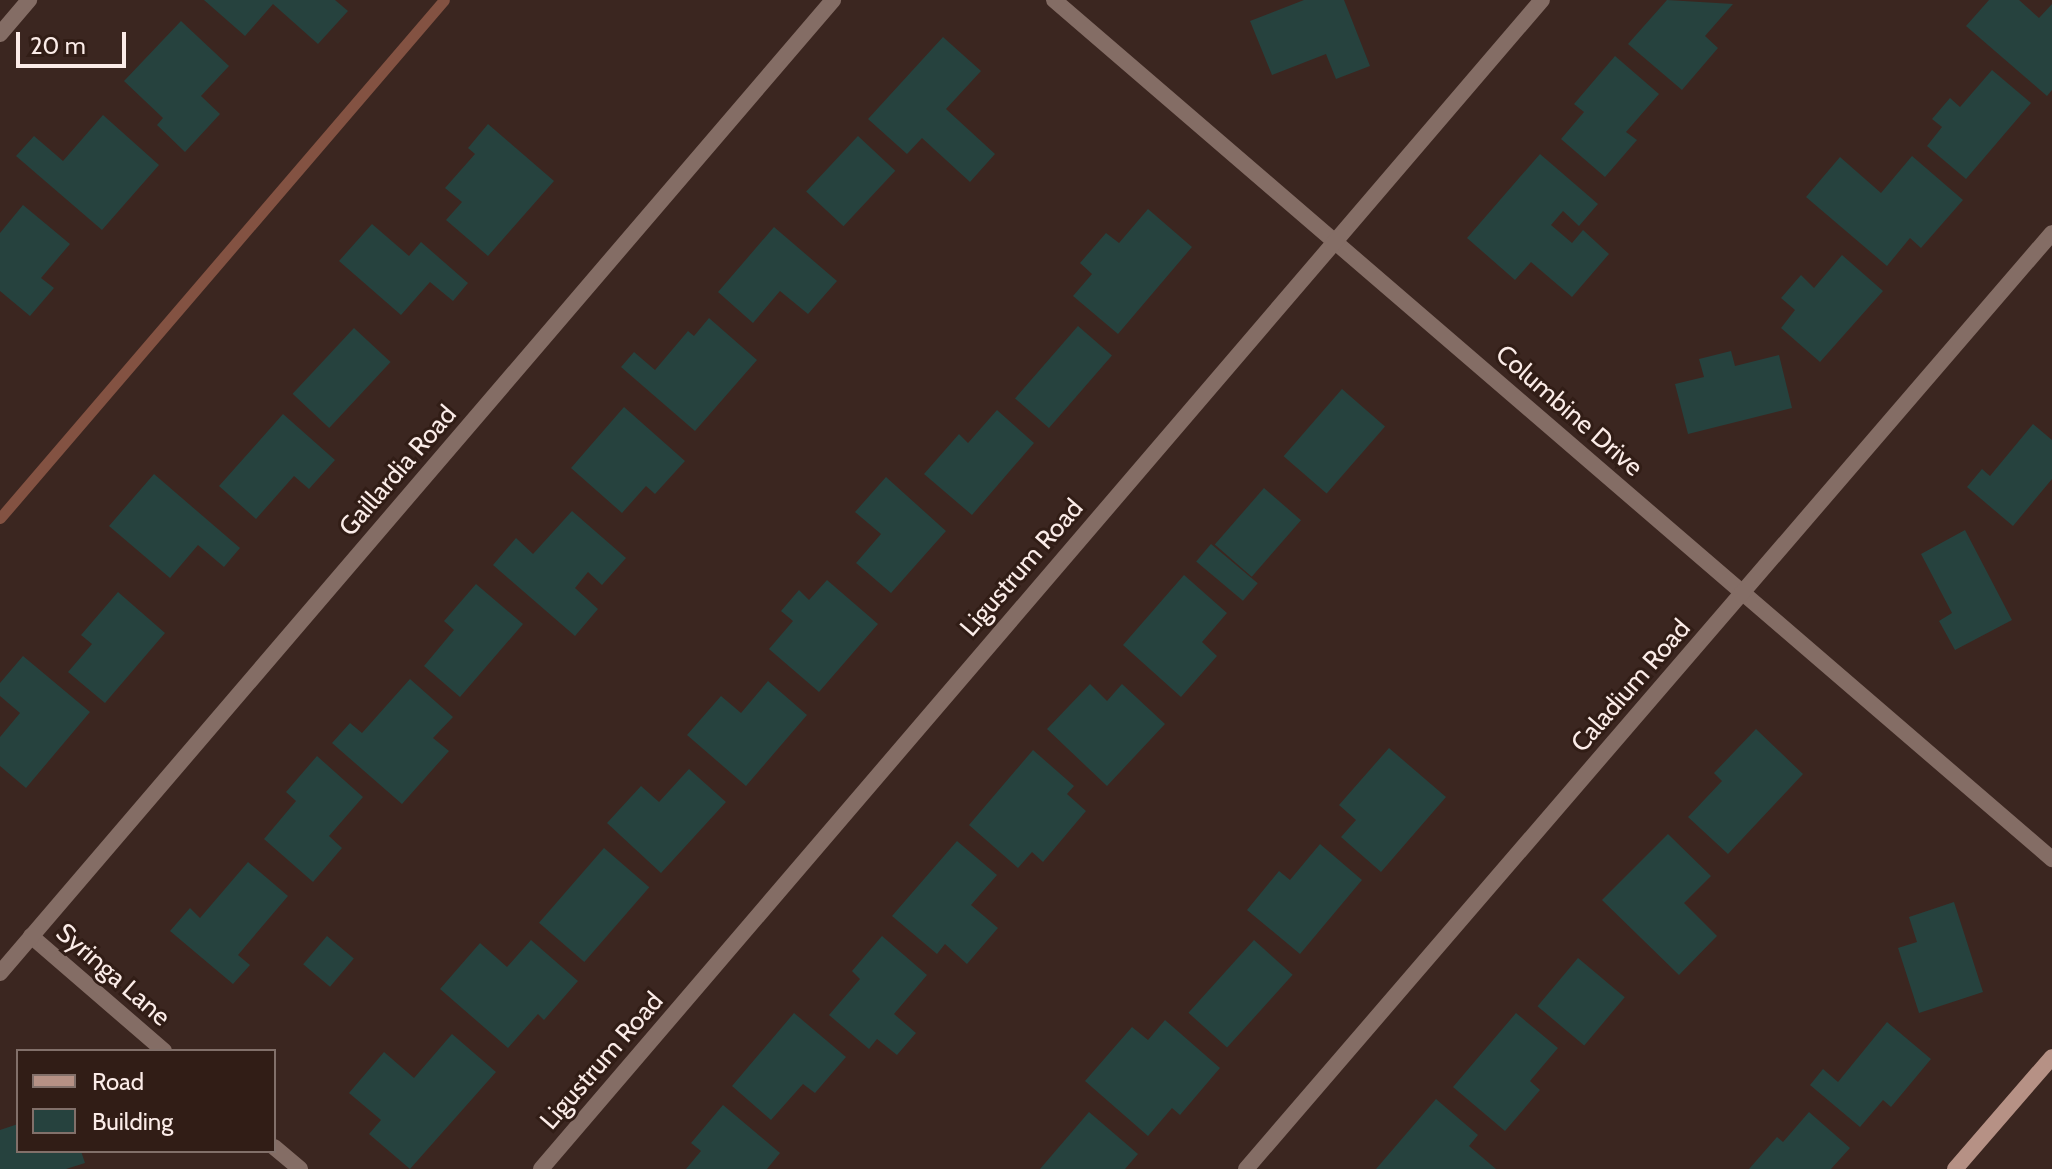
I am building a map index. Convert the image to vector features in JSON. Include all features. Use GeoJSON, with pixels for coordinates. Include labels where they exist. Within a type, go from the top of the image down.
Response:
{"type":"FeatureCollection","features":[{"type":"Feature","properties":{"kind":"main road"},"geometry":{"type":"LineString","coordinates":[[1955,1169],[2052,1057]]}},
{"type":"Feature","properties":{"kind":"street"},"geometry":{"type":"LineString","coordinates":[[0,34],[29,0]]}},
{"type":"Feature","properties":{"kind":"street","name":"Gaillardia Road"},"geometry":{"type":"LineString","coordinates":[[0,973],[833,0]]}},
{"type":"Feature","properties":{"kind":"street","name":"Columbine Drive"},"geometry":{"type":"LineString","coordinates":[[1054,0],[2052,859]]}},
{"type":"Feature","properties":{"kind":"street","name":"Ligustrum Road"},"geometry":{"type":"LineString","coordinates":[[541,1169],[1542,0]]}},
{"type":"Feature","properties":{"kind":"street","name":"Caladium Road"},"geometry":{"type":"LineString","coordinates":[[1246,1169],[2052,233]]}},
{"type":"Feature","properties":{"kind":"street","name":"Syringa Lane"},"geometry":{"type":"LineString","coordinates":[[31,936],[162,1049]]}},
{"type":"Feature","properties":{"kind":"street"},"geometry":{"type":"LineString","coordinates":[[276,1149],[300,1169]]}},
{"type":"Feature","properties":{"kind":"building"},"geometry":{"type":"Polygon","coordinates":[[[204,0],[335,0],[348,11],[318,44],[273,4],[245,36],[204,0]]]}},
{"type":"Feature","properties":{"kind":"building"},"geometry":{"type":"Polygon","coordinates":[[[1304,0],[1344,0],[1370,66],[1336,79],[1326,54],[1272,75],[1250,21],[1304,0]]]}},
{"type":"Feature","properties":{"kind":"building"},"geometry":{"type":"Polygon","coordinates":[[[1667,0],[1733,4],[1705,36],[1718,48],[1682,90],[1628,44],[1667,0]]]}},
{"type":"Feature","properties":{"kind":"building"},"geometry":{"type":"Polygon","coordinates":[[[1989,0],[2019,0],[2039,18],[2052,4],[2052,90],[2047,96],[1966,26],[1989,0]]]}},
{"type":"Feature","properties":{"kind":"building"},"geometry":{"type":"Polygon","coordinates":[[[181,21],[229,66],[201,96],[220,114],[185,152],[157,125],[163,118],[124,81],[181,21]]]}},
{"type":"Feature","properties":{"kind":"building"},"geometry":{"type":"Polygon","coordinates":[[[943,37],[981,71],[946,109],[995,154],[970,182],[922,138],[907,154],[868,119],[943,37]]]}},
{"type":"Feature","properties":{"kind":"building"},"geometry":{"type":"Polygon","coordinates":[[[1615,56],[1659,94],[1626,132],[1637,140],[1605,177],[1561,139],[1584,112],[1574,104],[1615,56]]]}},
{"type":"Feature","properties":{"kind":"building"},"geometry":{"type":"Polygon","coordinates":[[[1992,70],[2031,103],[1966,179],[1927,146],[1942,127],[1932,119],[1950,98],[1960,107],[1992,70]]]}},
{"type":"Feature","properties":{"kind":"building"},"geometry":{"type":"Polygon","coordinates":[[[103,115],[159,165],[102,230],[16,156],[34,136],[63,161],[103,115]]]}},
{"type":"Feature","properties":{"kind":"building"},"geometry":{"type":"Polygon","coordinates":[[[488,124],[554,181],[488,256],[446,220],[462,202],[445,188],[475,154],[468,148],[488,124]]]}},
{"type":"Feature","properties":{"kind":"building"},"geometry":{"type":"Polygon","coordinates":[[[858,136],[895,171],[843,226],[806,192],[858,136]]]}},
{"type":"Feature","properties":{"kind":"building"},"geometry":{"type":"Polygon","coordinates":[[[1540,154],[1598,204],[1579,226],[1563,211],[1551,225],[1572,243],[1583,230],[1609,254],[1572,297],[1531,262],[1515,280],[1467,238],[1540,154]]]}},
{"type":"Feature","properties":{"kind":"building"},"geometry":{"type":"Polygon","coordinates":[[[1912,156],[1963,200],[1921,248],[1910,238],[1887,266],[1806,197],[1840,157],[1881,193],[1912,156]]]}},
{"type":"Feature","properties":{"kind":"building"},"geometry":{"type":"Polygon","coordinates":[[[23,205],[70,244],[41,278],[54,288],[30,316],[0,291],[0,233],[23,205]]]}},
{"type":"Feature","properties":{"kind":"building"},"geometry":{"type":"Polygon","coordinates":[[[1148,209],[1192,247],[1118,334],[1073,296],[1092,274],[1080,263],[1106,233],[1119,243],[1148,209]]]}},
{"type":"Feature","properties":{"kind":"building"},"geometry":{"type":"Polygon","coordinates":[[[372,224],[409,256],[421,242],[468,283],[453,301],[430,282],[401,315],[339,261],[372,224]]]}},
{"type":"Feature","properties":{"kind":"building"},"geometry":{"type":"Polygon","coordinates":[[[774,227],[837,281],[808,314],[780,291],[753,323],[718,292],[774,227]]]}},
{"type":"Feature","properties":{"kind":"building"},"geometry":{"type":"Polygon","coordinates":[[[1842,255],[1883,291],[1820,362],[1781,328],[1795,310],[1781,298],[1801,275],[1814,288],[1842,255]]]}},
{"type":"Feature","properties":{"kind":"building"},"geometry":{"type":"Polygon","coordinates":[[[709,318],[757,360],[695,431],[621,367],[634,352],[655,370],[688,331],[694,336],[709,318]]]}},
{"type":"Feature","properties":{"kind":"building"},"geometry":{"type":"Polygon","coordinates":[[[1078,326],[1112,356],[1049,428],[1015,398],[1078,326]]]}},
{"type":"Feature","properties":{"kind":"building"},"geometry":{"type":"Polygon","coordinates":[[[354,328],[391,362],[329,428],[293,394],[354,328]]]}},
{"type":"Feature","properties":{"kind":"building"},"geometry":{"type":"Polygon","coordinates":[[[1731,351],[1735,366],[1779,355],[1792,408],[1688,434],[1675,384],[1704,377],[1699,359],[1731,351]]]}},
{"type":"Feature","properties":{"kind":"building"},"geometry":{"type":"Polygon","coordinates":[[[1342,389],[1385,426],[1327,494],[1284,456],[1342,389]]]}},
{"type":"Feature","properties":{"kind":"building"},"geometry":{"type":"Polygon","coordinates":[[[624,407],[685,461],[655,494],[646,486],[622,513],[571,468],[624,407]]]}},
{"type":"Feature","properties":{"kind":"building"},"geometry":{"type":"Polygon","coordinates":[[[997,410],[1034,443],[972,515],[924,474],[959,434],[968,443],[997,410]]]}},
{"type":"Feature","properties":{"kind":"building"},"geometry":{"type":"Polygon","coordinates":[[[283,414],[335,460],[309,489],[294,476],[256,519],[219,486],[283,414]]]}},
{"type":"Feature","properties":{"kind":"building"},"geometry":{"type":"Polygon","coordinates":[[[2033,424],[2052,440],[2052,479],[2013,526],[1967,487],[1982,469],[1990,476],[2033,424]]]}},
{"type":"Feature","properties":{"kind":"building"},"geometry":{"type":"Polygon","coordinates":[[[154,474],[240,548],[224,567],[198,545],[170,578],[109,526],[154,474]]]}},
{"type":"Feature","properties":{"kind":"building"},"geometry":{"type":"Polygon","coordinates":[[[886,477],[946,531],[891,593],[856,563],[881,534],[855,512],[886,477]]]}},
{"type":"Feature","properties":{"kind":"building"},"geometry":{"type":"Polygon","coordinates":[[[1264,488],[1301,520],[1252,577],[1215,545],[1264,488]]]}},
{"type":"Feature","properties":{"kind":"building"},"geometry":{"type":"Polygon","coordinates":[[[572,511],[626,558],[602,585],[588,572],[575,588],[598,609],[575,636],[493,565],[516,538],[533,554],[572,511]]]}},
{"type":"Feature","properties":{"kind":"building"},"geometry":{"type":"Polygon","coordinates":[[[1965,530],[2012,620],[1955,650],[1939,621],[1952,613],[1921,554],[1965,530]]]}},
{"type":"Feature","properties":{"kind":"building"},"geometry":{"type":"Polygon","coordinates":[[[1211,544],[1258,583],[1243,601],[1196,562],[1211,544]]]}},
{"type":"Feature","properties":{"kind":"building"},"geometry":{"type":"Polygon","coordinates":[[[1184,575],[1227,613],[1202,642],[1217,656],[1181,697],[1123,645],[1184,575]]]}},
{"type":"Feature","properties":{"kind":"building"},"geometry":{"type":"Polygon","coordinates":[[[827,580],[878,624],[819,692],[769,649],[793,621],[781,611],[799,590],[809,600],[827,580]]]}},
{"type":"Feature","properties":{"kind":"building"},"geometry":{"type":"Polygon","coordinates":[[[476,584],[523,624],[460,697],[424,666],[454,630],[444,621],[476,584]]]}},
{"type":"Feature","properties":{"kind":"building"},"geometry":{"type":"Polygon","coordinates":[[[118,592],[165,633],[105,703],[68,672],[92,644],[81,635],[118,592]]]}},
{"type":"Feature","properties":{"kind":"building"},"geometry":{"type":"Polygon","coordinates":[[[23,656],[90,712],[26,788],[0,766],[0,737],[20,713],[0,696],[0,683],[23,656]]]}},
{"type":"Feature","properties":{"kind":"building"},"geometry":{"type":"Polygon","coordinates":[[[410,679],[453,717],[433,738],[449,751],[402,804],[332,743],[350,723],[362,733],[410,679]]]}},
{"type":"Feature","properties":{"kind":"building"},"geometry":{"type":"Polygon","coordinates":[[[768,681],[807,715],[746,786],[687,735],[721,696],[741,713],[768,681]]]}},
{"type":"Feature","properties":{"kind":"building"},"geometry":{"type":"Polygon","coordinates":[[[1090,684],[1107,701],[1122,684],[1165,724],[1107,786],[1047,729],[1090,684]]]}},
{"type":"Feature","properties":{"kind":"building"},"geometry":{"type":"Polygon","coordinates":[[[1756,729],[1803,774],[1728,854],[1688,817],[1722,781],[1714,773],[1756,729]]]}},
{"type":"Feature","properties":{"kind":"building"},"geometry":{"type":"Polygon","coordinates":[[[1389,748],[1446,797],[1381,872],[1341,837],[1356,820],[1339,805],[1389,748]]]}},
{"type":"Feature","properties":{"kind":"building"},"geometry":{"type":"Polygon","coordinates":[[[1033,750],[1074,786],[1067,794],[1086,811],[1043,862],[1032,852],[1018,868],[969,825],[1033,750]]]}},
{"type":"Feature","properties":{"kind":"building"},"geometry":{"type":"Polygon","coordinates":[[[317,756],[363,797],[329,836],[342,848],[313,882],[264,839],[296,801],[286,792],[317,756]]]}},
{"type":"Feature","properties":{"kind":"building"},"geometry":{"type":"Polygon","coordinates":[[[689,769],[726,802],[661,873],[607,823],[641,786],[659,802],[689,769]]]}},
{"type":"Feature","properties":{"kind":"building"},"geometry":{"type":"Polygon","coordinates":[[[1668,834],[1711,876],[1684,903],[1717,936],[1679,975],[1602,900],[1668,834]]]}},
{"type":"Feature","properties":{"kind":"building"},"geometry":{"type":"Polygon","coordinates":[[[957,841],[997,875],[971,905],[998,928],[967,964],[945,944],[937,954],[892,916],[957,841]]]}},
{"type":"Feature","properties":{"kind":"building"},"geometry":{"type":"Polygon","coordinates":[[[1320,844],[1362,880],[1300,954],[1247,910],[1279,871],[1290,880],[1320,844]]]}},
{"type":"Feature","properties":{"kind":"building"},"geometry":{"type":"Polygon","coordinates":[[[604,848],[649,887],[584,962],[539,923],[604,848]]]}},
{"type":"Feature","properties":{"kind":"building"},"geometry":{"type":"Polygon","coordinates":[[[248,862],[288,896],[238,955],[250,965],[233,984],[170,931],[190,908],[200,918],[248,862]]]}},
{"type":"Feature","properties":{"kind":"building"},"geometry":{"type":"Polygon","coordinates":[[[1954,902],[1983,992],[1919,1013],[1898,948],[1917,942],[1909,917],[1954,902]]]}},
{"type":"Feature","properties":{"kind":"building"},"geometry":{"type":"Polygon","coordinates":[[[327,936],[354,958],[330,987],[303,964],[327,936]]]}},
{"type":"Feature","properties":{"kind":"building"},"geometry":{"type":"Polygon","coordinates":[[[882,936],[927,975],[894,1014],[916,1033],[897,1055],[877,1039],[869,1049],[829,1015],[860,979],[852,971],[882,936]]]}},
{"type":"Feature","properties":{"kind":"building"},"geometry":{"type":"Polygon","coordinates":[[[531,940],[578,981],[544,1020],[538,1014],[508,1048],[440,989],[480,943],[507,967],[531,940]]]}},
{"type":"Feature","properties":{"kind":"building"},"geometry":{"type":"Polygon","coordinates":[[[1254,940],[1293,975],[1227,1048],[1188,1013],[1254,940]]]}},
{"type":"Feature","properties":{"kind":"building"},"geometry":{"type":"Polygon","coordinates":[[[1578,958],[1625,997],[1584,1045],[1538,1006],[1578,958]]]}},
{"type":"Feature","properties":{"kind":"building"},"geometry":{"type":"Polygon","coordinates":[[[794,1013],[846,1057],[815,1093],[803,1084],[771,1120],[732,1086],[794,1013]]]}},
{"type":"Feature","properties":{"kind":"building"},"geometry":{"type":"Polygon","coordinates":[[[1516,1013],[1558,1048],[1530,1081],[1540,1090],[1505,1131],[1453,1087],[1516,1013]]]}},
{"type":"Feature","properties":{"kind":"building"},"geometry":{"type":"Polygon","coordinates":[[[1165,1020],[1220,1068],[1180,1115],[1172,1108],[1148,1136],[1085,1081],[1132,1027],[1148,1040],[1165,1020]]]}},
{"type":"Feature","properties":{"kind":"building"},"geometry":{"type":"Polygon","coordinates":[[[1887,1022],[1931,1059],[1891,1107],[1883,1100],[1860,1127],[1810,1085],[1823,1069],[1838,1082],[1887,1022]]]}},
{"type":"Feature","properties":{"kind":"building"},"geometry":{"type":"Polygon","coordinates":[[[452,1034],[496,1072],[410,1169],[369,1134],[381,1120],[349,1093],[384,1052],[414,1078],[452,1034]]]}},
{"type":"Feature","properties":{"kind":"building"},"geometry":{"type":"Polygon","coordinates":[[[1436,1099],[1478,1135],[1469,1146],[1496,1169],[1376,1169],[1436,1099]]]}},
{"type":"Feature","properties":{"kind":"building"},"geometry":{"type":"Polygon","coordinates":[[[723,1105],[780,1153],[767,1169],[686,1169],[701,1151],[691,1143],[723,1105]]]}},
{"type":"Feature","properties":{"kind":"building"},"geometry":{"type":"Polygon","coordinates":[[[1089,1112],[1138,1154],[1125,1169],[1040,1169],[1089,1112]]]}},
{"type":"Feature","properties":{"kind":"building"},"geometry":{"type":"Polygon","coordinates":[[[1809,1112],[1850,1148],[1831,1169],[1749,1169],[1777,1137],[1783,1142],[1809,1112]]]}},
{"type":"Feature","properties":{"kind":"building"},"geometry":{"type":"Polygon","coordinates":[[[16,1125],[16,1153],[82,1153],[85,1163],[66,1169],[0,1169],[0,1130],[16,1125]]]}},
{"type":"Feature","properties":{"kind":"waterway"},"geometry":{"type":"LineString","coordinates":[[0,518],[444,0]]}}]}
